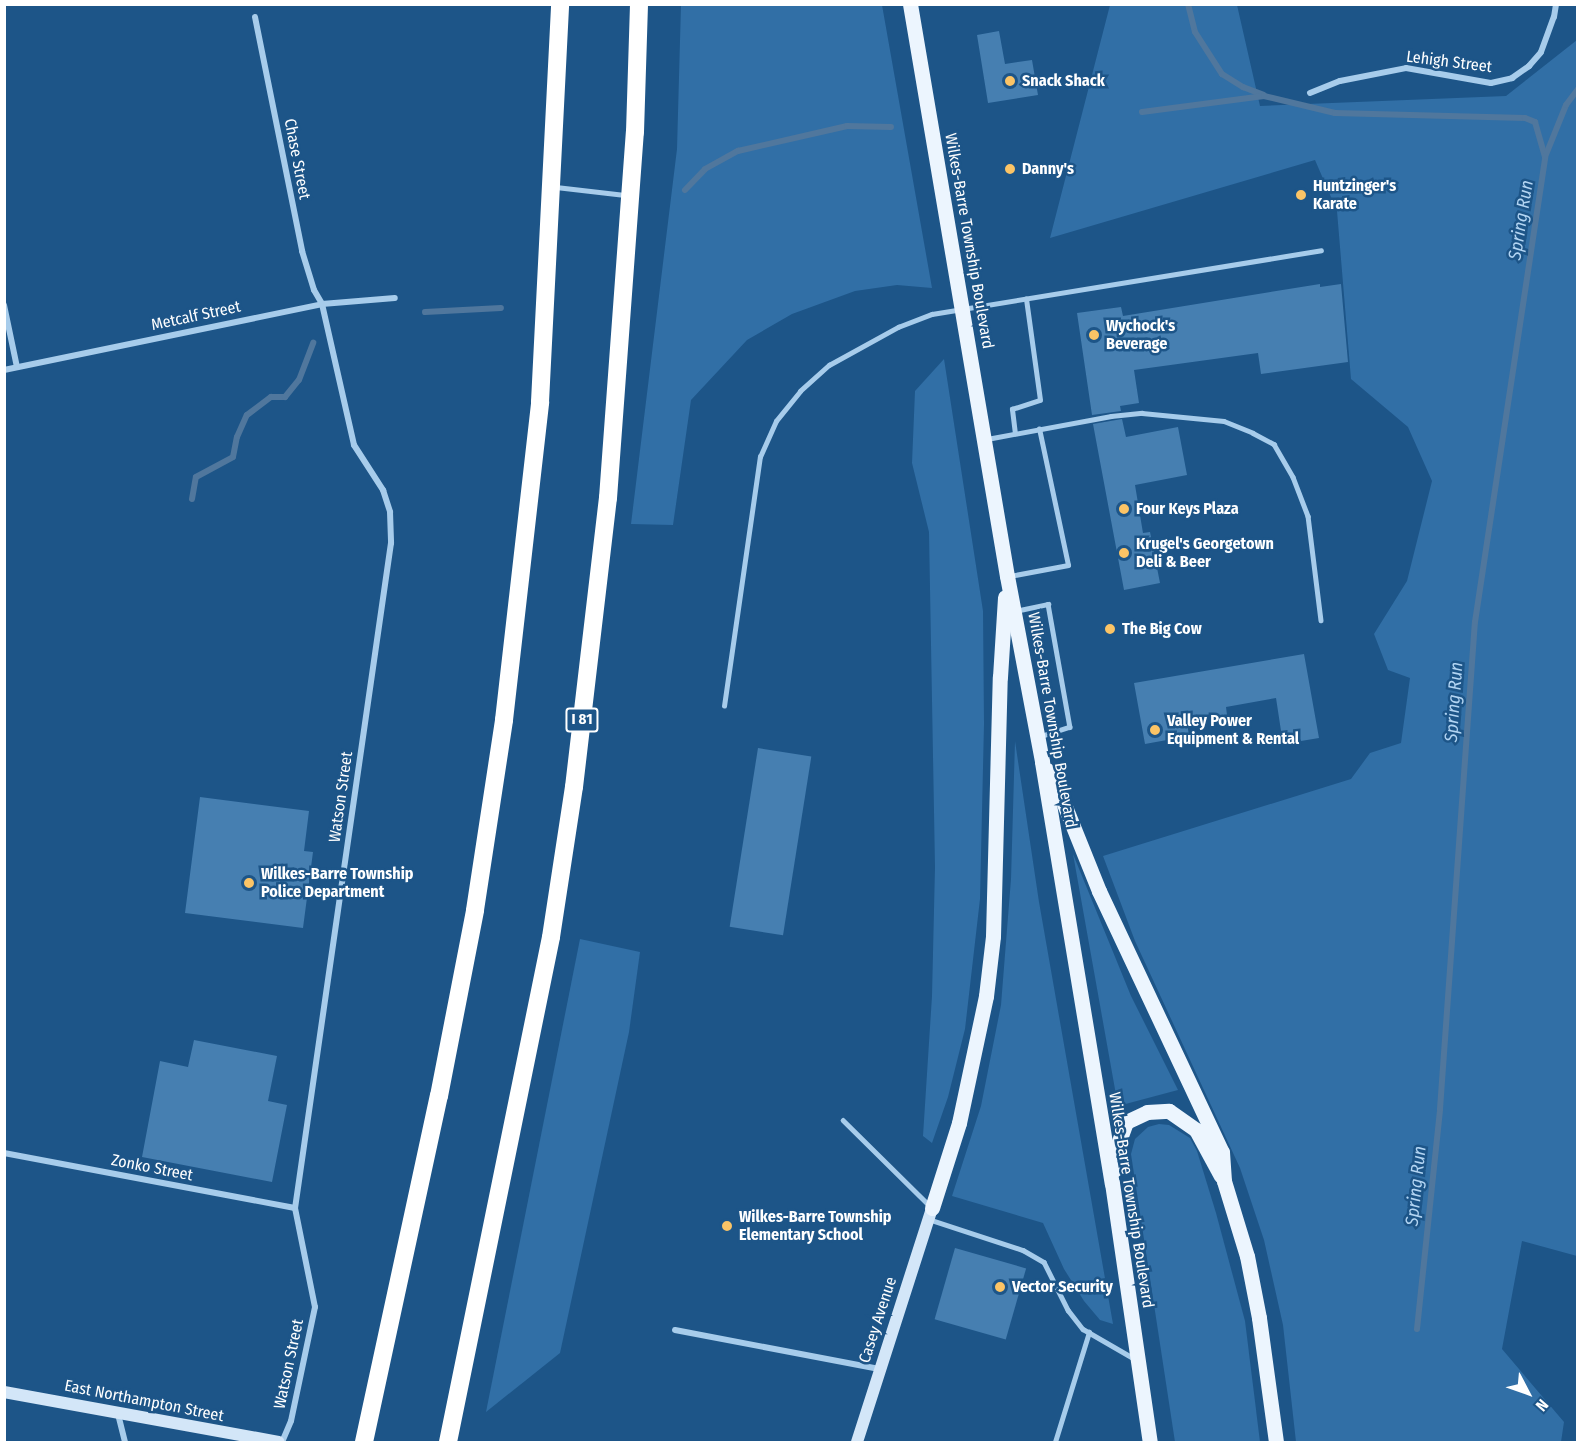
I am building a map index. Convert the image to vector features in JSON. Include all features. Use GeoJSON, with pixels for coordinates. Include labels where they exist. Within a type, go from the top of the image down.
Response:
{"type":"FeatureCollection","features":[{"type":"Feature","properties":{"kind":"highway"},"geometry":{"type":"LineString","coordinates":[[364,1443],[468,945],[504,720],[540,402],[560,4]]}},
{"type":"Feature","properties":{"kind":"highway","name":"I 81"},"geometry":{"type":"LineString","coordinates":[[450,1434],[551,936],[574,787],[608,498],[631,195],[639,4]]}},
{"type":"Feature","properties":{"kind":"main road","name":"Wilkes-Barre Township Boulevard"},"geometry":{"type":"LineString","coordinates":[[910,4],[1007,576],[1009,612],[1038,737],[1112,1183],[1150,1443]]}},
{"type":"Feature","properties":{"kind":"main road"},"geometry":{"type":"LineString","coordinates":[[930,1214],[959,1123],[986,996],[993,936],[1009,612]]}},
{"type":"Feature","properties":{"kind":"main road"},"geometry":{"type":"LineString","coordinates":[[1042,762],[1058,789],[1099,891],[1222,1152],[1224,1181],[1246,1256],[1259,1318],[1276,1443]]}},
{"type":"Feature","properties":{"kind":"main road"},"geometry":{"type":"LineString","coordinates":[[1112,1183],[1118,1144],[1126,1122],[1147,1112],[1169,1111],[1196,1130],[1224,1181]]}},
{"type":"Feature","properties":{"kind":"main road","name":"Casey Avenue"},"geometry":{"type":"LineString","coordinates":[[857,1443],[930,1214]]}},
{"type":"Feature","properties":{"kind":"main road","name":"East Northampton Street"},"geometry":{"type":"LineString","coordinates":[[4,1392],[280,1443]]}},
{"type":"Feature","properties":{"kind":"street","name":"Lehigh Street"},"geometry":{"type":"LineString","coordinates":[[1310,93],[1340,81],[1406,68],[1491,83],[1512,78],[1529,66],[1541,52],[1554,17],[1556,4]]}},
{"type":"Feature","properties":{"kind":"street","name":"Chase Street"},"geometry":{"type":"LineString","coordinates":[[255,17],[302,251],[314,290],[322,304]]}},
{"type":"Feature","properties":{"kind":"street","name":"Metcalf Street"},"geometry":{"type":"LineString","coordinates":[[4,370],[322,304],[395,298]]}},
{"type":"Feature","properties":{"kind":"street","name":"Watson Street"},"geometry":{"type":"LineString","coordinates":[[280,1443],[291,1421],[315,1307],[295,1208],[391,543],[390,512],[383,490],[354,445],[322,304]]}},
{"type":"Feature","properties":{"kind":"street"},"geometry":{"type":"LineString","coordinates":[[4,305],[17,367]]}},
{"type":"Feature","properties":{"kind":"street","name":"Zonko Street"},"geometry":{"type":"LineString","coordinates":[[4,1153],[295,1208]]}},
{"type":"Feature","properties":{"kind":"street"},"geometry":{"type":"LineString","coordinates":[[675,1330],[879,1369]]}},
{"type":"Feature","properties":{"kind":"street"},"geometry":{"type":"LineString","coordinates":[[118,1414],[125,1443]]}},
{"type":"Feature","properties":{"kind":"lane"},"geometry":{"type":"LineString","coordinates":[[552,187],[631,195]]}},
{"type":"Feature","properties":{"kind":"lane"},"geometry":{"type":"LineString","coordinates":[[724,706],[760,457],[776,421],[800,392],[830,365],[898,327],[932,314],[1321,250]]}},
{"type":"Feature","properties":{"kind":"lane"},"geometry":{"type":"LineString","coordinates":[[1015,434],[1012,408],[1040,400],[1026,299]]}},
{"type":"Feature","properties":{"kind":"lane"},"geometry":{"type":"LineString","coordinates":[[984,440],[1111,416],[1142,413],[1224,421],[1274,444],[1293,477],[1308,516],[1321,620]]}},
{"type":"Feature","properties":{"kind":"lane"},"geometry":{"type":"LineString","coordinates":[[1007,576],[1068,565],[1039,429]]}},
{"type":"Feature","properties":{"kind":"lane"},"geometry":{"type":"LineString","coordinates":[[1009,612],[1048,604],[1070,727],[1038,737]]}},
{"type":"Feature","properties":{"kind":"lane"},"geometry":{"type":"LineString","coordinates":[[843,1120],[930,1214],[1023,1250],[1044,1262],[1068,1310],[1083,1329],[1138,1360]]}},
{"type":"Feature","properties":{"kind":"lane"},"geometry":{"type":"LineString","coordinates":[[1055,1443],[1089,1332]]}},
{"type":"Feature","properties":{"kind":"shaded area"},"geometry":{"type":"Polygon","coordinates":[[[681,5],[882,5],[932,288],[897,285],[855,291],[792,314],[747,340],[691,400],[673,525],[631,524],[677,149],[681,5]]]}},
{"type":"Feature","properties":{"kind":"shaded area"},"geometry":{"type":"Polygon","coordinates":[[[1110,5],[1237,5],[1260,106],[1506,96],[1577,40],[1577,1256],[1522,1241],[1502,1349],[1564,1422],[1561,1442],[1296,1442],[1283,1325],[1264,1240],[1240,1168],[1135,941],[1103,856],[1351,779],[1370,753],[1401,743],[1410,678],[1388,670],[1374,634],[1407,581],[1432,481],[1408,427],[1351,379],[1337,211],[1315,160],[1050,238],[1110,5]]]}},
{"type":"Feature","properties":{"kind":"shaded area"},"geometry":{"type":"Polygon","coordinates":[[[944,359],[983,611],[984,724],[980,899],[965,1029],[948,1097],[932,1143],[923,1136],[932,996],[935,867],[929,532],[912,463],[915,391],[944,359]]]}},
{"type":"Feature","properties":{"kind":"shaded area"},"geometry":{"type":"Polygon","coordinates":[[[1015,741],[1039,902],[1113,1324],[1100,1320],[1084,1301],[1064,1269],[1043,1223],[952,1196],[981,1106],[1001,1005],[1011,879],[1015,741]]]}},
{"type":"Feature","properties":{"kind":"shaded area"},"geometry":{"type":"Polygon","coordinates":[[[1073,854],[1131,996],[1178,1090],[1118,1106],[1073,854]]]}},
{"type":"Feature","properties":{"kind":"shaded area"},"geometry":{"type":"Polygon","coordinates":[[[580,939],[640,952],[629,1032],[560,1353],[486,1412],[580,939]]]}},
{"type":"Feature","properties":{"kind":"shaded area"},"geometry":{"type":"Polygon","coordinates":[[[1159,1124],[1169,1125],[1190,1138],[1197,1151],[1245,1321],[1260,1442],[1175,1442],[1131,1154],[1135,1139],[1148,1127],[1159,1124]]]}},
{"type":"Feature","properties":{"kind":"building","name":"Snack Shack"},"geometry":{"type":"Polygon","coordinates":[[[999,31],[1005,64],[1032,60],[1038,95],[988,103],[977,35],[999,31]]]}},
{"type":"Feature","properties":{"kind":"building"},"geometry":{"type":"Polygon","coordinates":[[[1320,284],[1320,287],[1341,284],[1348,362],[1261,374],[1258,353],[1134,370],[1139,403],[1120,406],[1121,411],[1092,415],[1077,313],[1121,307],[1123,316],[1320,284]]]}},
{"type":"Feature","properties":{"kind":"building","name":"Four Keys Plaza"},"geometry":{"type":"Polygon","coordinates":[[[1122,419],[1126,437],[1178,427],[1187,475],[1135,485],[1143,533],[1150,532],[1160,583],[1124,590],[1093,424],[1122,419]]]}},
{"type":"Feature","properties":{"kind":"building"},"geometry":{"type":"Polygon","coordinates":[[[1304,654],[1319,738],[1283,744],[1276,698],[1226,707],[1227,715],[1187,722],[1189,736],[1145,744],[1134,683],[1304,654]]]}},
{"type":"Feature","properties":{"kind":"building"},"geometry":{"type":"Polygon","coordinates":[[[758,748],[811,756],[783,935],[730,927],[758,748]]]}},
{"type":"Feature","properties":{"kind":"building","name":"Wilkes-Barre Township Police Department"},"geometry":{"type":"Polygon","coordinates":[[[200,797],[309,811],[304,851],[313,852],[303,928],[185,913],[200,797]]]}},
{"type":"Feature","properties":{"kind":"building"},"geometry":{"type":"Polygon","coordinates":[[[194,1040],[277,1056],[268,1101],[287,1105],[272,1182],[142,1157],[160,1061],[188,1067],[194,1040]]]}},
{"type":"Feature","properties":{"kind":"building"},"geometry":{"type":"Polygon","coordinates":[[[955,1248],[1026,1268],[1006,1340],[935,1319],[955,1248]]]}},
{"type":"Feature","properties":{"kind":"waterway"},"geometry":{"type":"LineString","coordinates":[[1188,4],[1195,32],[1222,74],[1243,87],[1264,95]]}},
{"type":"Feature","properties":{"kind":"waterway","name":"Spring Run"},"geometry":{"type":"LineString","coordinates":[[1417,1329],[1440,1109],[1475,622],[1545,157],[1566,105],[1578,89]]}},
{"type":"Feature","properties":{"kind":"waterway"},"geometry":{"type":"LineString","coordinates":[[1142,112],[1264,96],[1335,113],[1525,118],[1535,122],[1545,157]]}},
{"type":"Feature","properties":{"kind":"waterway"},"geometry":{"type":"LineString","coordinates":[[685,190],[705,169],[738,151],[847,126],[891,127]]}},
{"type":"Feature","properties":{"kind":"waterway"},"geometry":{"type":"LineString","coordinates":[[425,312],[501,308]]}},
{"type":"Feature","properties":{"kind":"waterway"},"geometry":{"type":"LineString","coordinates":[[192,499],[196,477],[233,457],[237,437],[247,415],[271,397],[285,397],[299,380],[313,343]]}},
{"type":"Feature","properties":{"kind":"place","name":"Snack Shack"},"geometry":{"type":"Point","coordinates":[1010,81]}},
{"type":"Feature","properties":{"kind":"place","name":"Danny's"},"geometry":{"type":"Point","coordinates":[1010,169]}},
{"type":"Feature","properties":{"kind":"place","name":"Huntzinger's Karate"},"geometry":{"type":"Point","coordinates":[1301,195]}},
{"type":"Feature","properties":{"kind":"place","name":"Wychock's Beverage"},"geometry":{"type":"Point","coordinates":[1094,335]}},
{"type":"Feature","properties":{"kind":"place","name":"Four Keys Plaza"},"geometry":{"type":"Point","coordinates":[1124,509]}},
{"type":"Feature","properties":{"kind":"place","name":"Krugel's Georgetown Deli & Beer"},"geometry":{"type":"Point","coordinates":[1124,553]}},
{"type":"Feature","properties":{"kind":"place","name":"The Big Cow"},"geometry":{"type":"Point","coordinates":[1110,629]}},
{"type":"Feature","properties":{"kind":"place","name":"Valley Power Equipment & Rental"},"geometry":{"type":"Point","coordinates":[1155,730]}},
{"type":"Feature","properties":{"kind":"place","name":"Wilkes-Barre Township Police Department"},"geometry":{"type":"Point","coordinates":[249,883]}},
{"type":"Feature","properties":{"kind":"place","name":"Wilkes-Barre Township Elementary School"},"geometry":{"type":"Point","coordinates":[727,1226]}},
{"type":"Feature","properties":{"kind":"place","name":"Vector Security"},"geometry":{"type":"Point","coordinates":[1000,1287]}}]}
